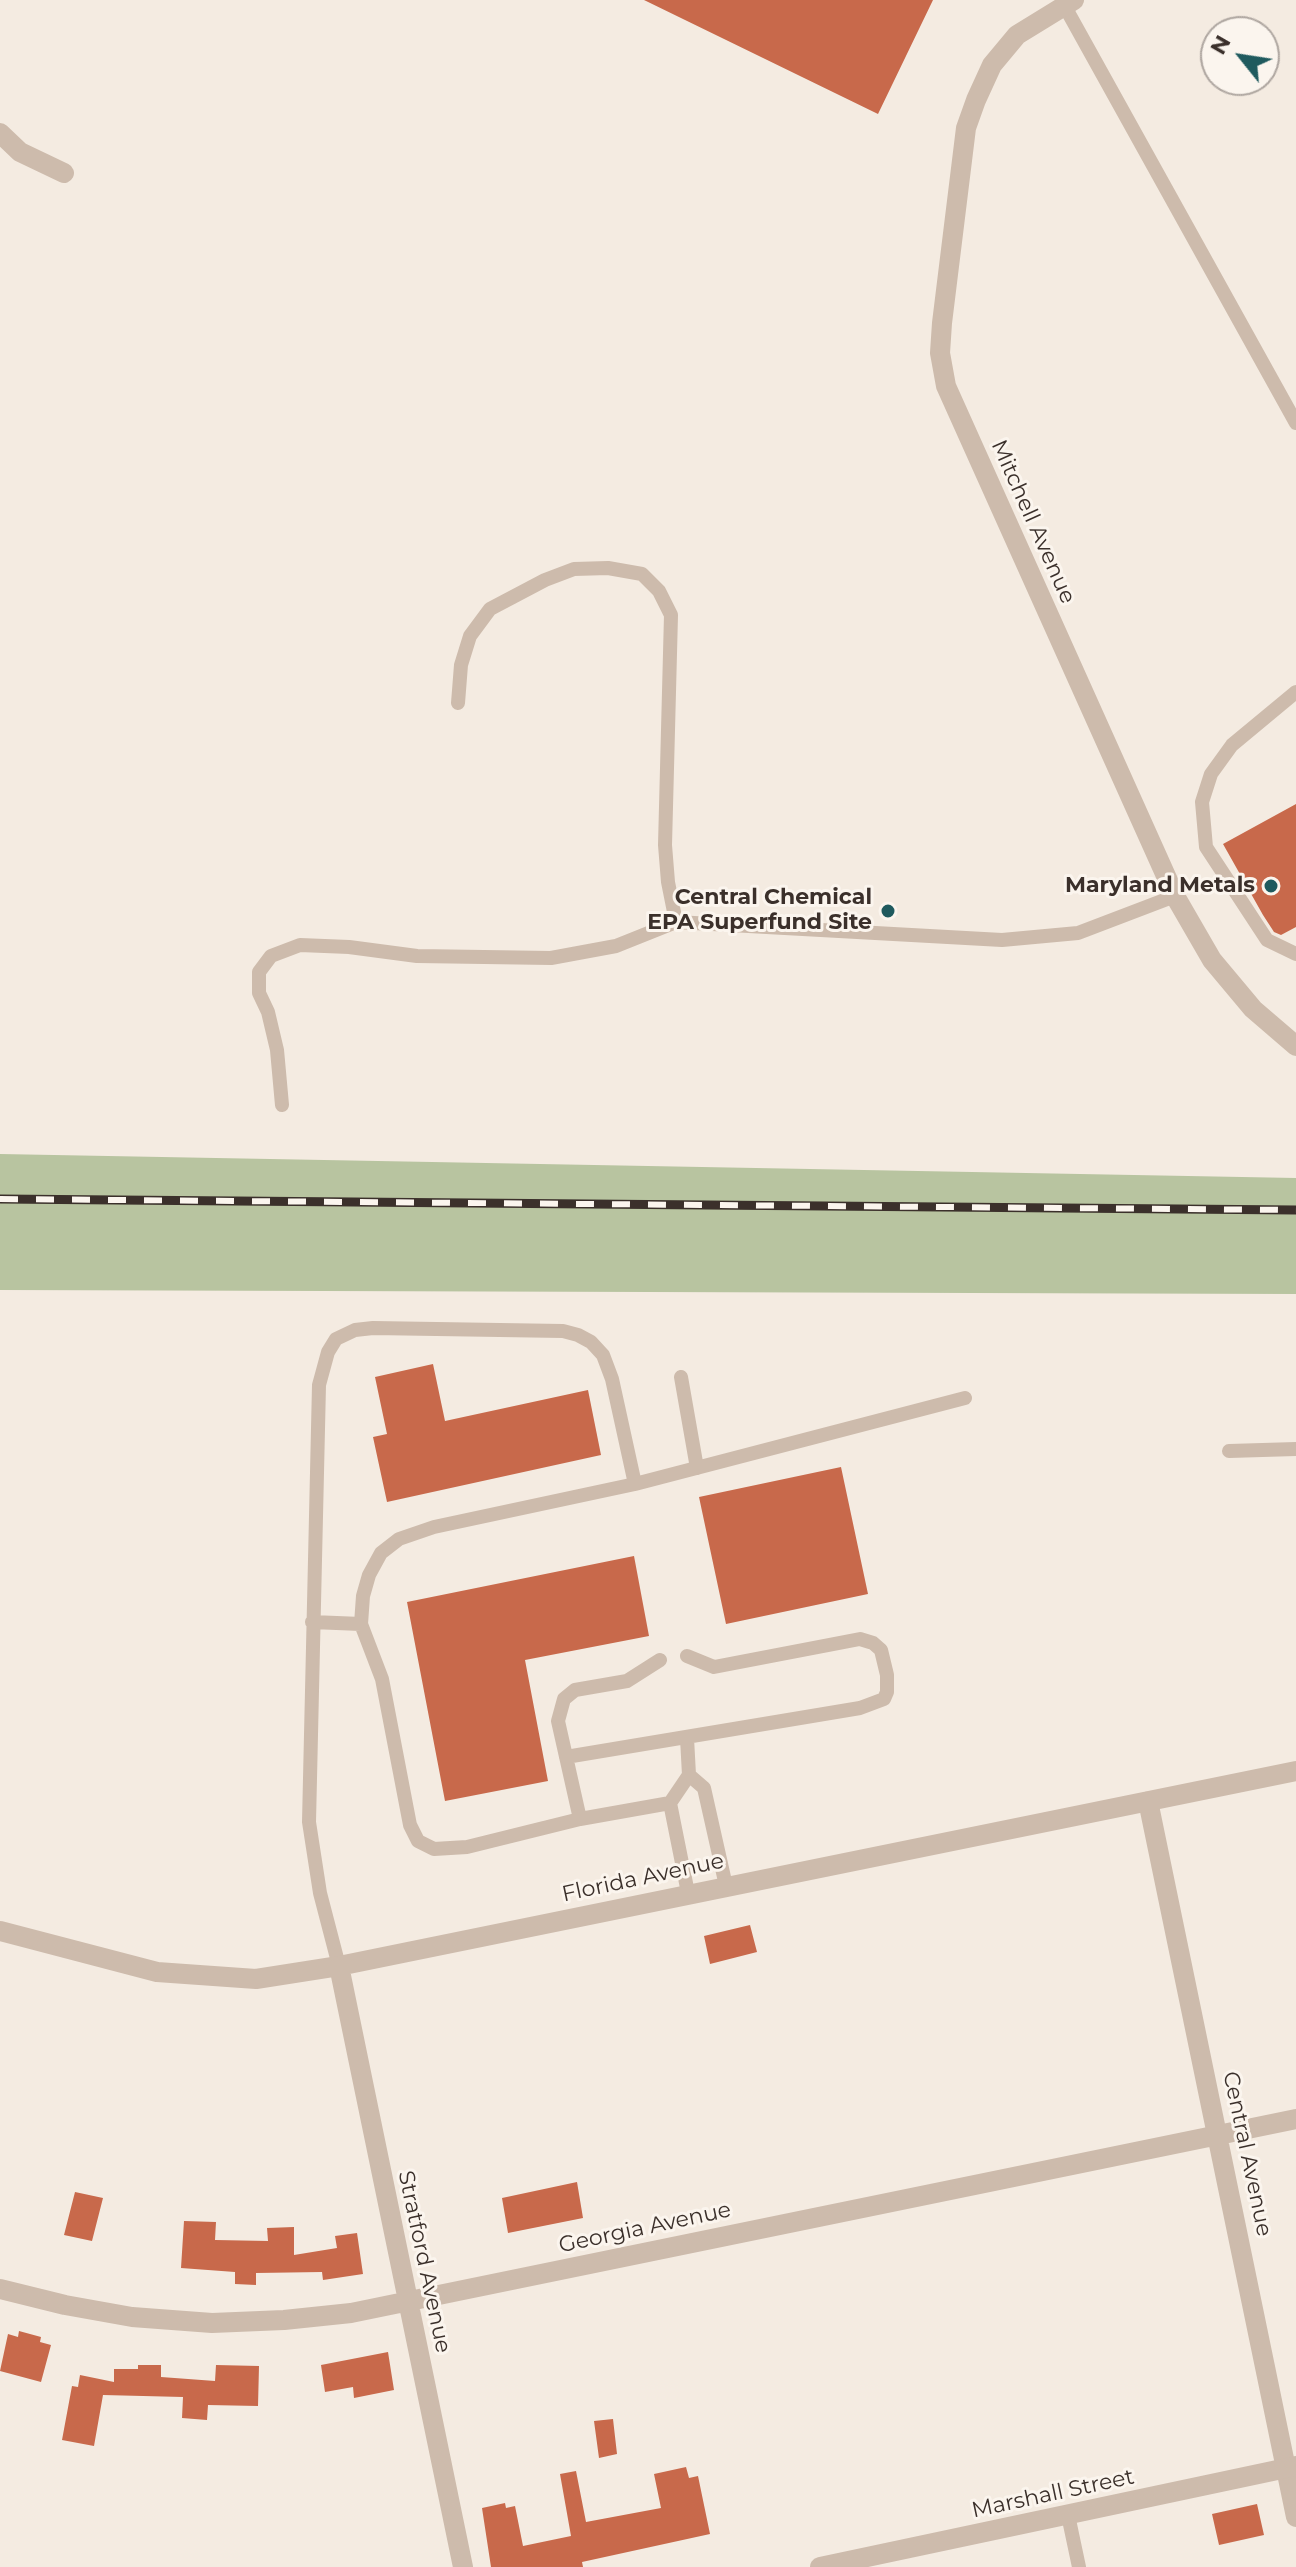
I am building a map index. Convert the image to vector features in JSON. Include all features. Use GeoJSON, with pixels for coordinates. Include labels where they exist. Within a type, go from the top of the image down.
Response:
{"type":"FeatureCollection","features":[{"type":"Feature","properties":{"kind":"street","name":"Mitchell Avenue"},"geometry":{"type":"LineString","coordinates":[[1069,2],[1017,35],[992,65],[966,128],[942,323],[940,353],[946,386],[1175,896],[1212,960],[1253,1009],[1296,1046]]}},
{"type":"Feature","properties":{"kind":"street"},"geometry":{"type":"LineString","coordinates":[[0,133],[20,152],[64,173]]}},
{"type":"Feature","properties":{"kind":"street","name":"Florida Avenue"},"geometry":{"type":"LineString","coordinates":[[0,1931],[90,1956],[169,1973],[256,1979],[339,1966],[1296,1771]]}},
{"type":"Feature","properties":{"kind":"street","name":"Central Avenue"},"geometry":{"type":"LineString","coordinates":[[1148,1801],[1291,2467],[1296,2517]]}},
{"type":"Feature","properties":{"kind":"street","name":"Stratford Avenue"},"geometry":{"type":"LineString","coordinates":[[339,1966],[463,2567]]}},
{"type":"Feature","properties":{"kind":"street","name":"Georgia Avenue"},"geometry":{"type":"LineString","coordinates":[[0,2289],[132,2317],[212,2323],[351,2313],[1296,2119]]}},
{"type":"Feature","properties":{"kind":"street","name":"Marshall Street"},"geometry":{"type":"LineString","coordinates":[[820,2567],[850,2564],[1291,2467]]}},
{"type":"Feature","properties":{"kind":"lane"},"geometry":{"type":"LineString","coordinates":[[1069,2],[1296,423]]}},
{"type":"Feature","properties":{"kind":"lane"},"geometry":{"type":"LineString","coordinates":[[458,703],[461,665],[470,636],[490,609],[545,580],[574,569],[619,570],[642,574],[651,582],[671,615],[665,845],[676,922]]}},
{"type":"Feature","properties":{"kind":"lane"},"geometry":{"type":"LineString","coordinates":[[1294,952],[1267,940],[1206,847],[1202,802],[1211,774],[1232,745],[1296,692]]}},
{"type":"Feature","properties":{"kind":"lane"},"geometry":{"type":"LineString","coordinates":[[282,1105],[277,1050],[268,1012],[259,993],[259,972],[271,956],[300,945],[349,947],[417,956],[551,958],[616,946],[676,922],[1002,940],[1078,933],[1175,896]]}},
{"type":"Feature","properties":{"kind":"lane"},"geometry":{"type":"LineString","coordinates":[[339,1966],[320,1893],[309,1822],[319,1385],[328,1352],[336,1339],[355,1330],[563,1331],[591,1342],[603,1355],[612,1379],[635,1484]]}},
{"type":"Feature","properties":{"kind":"lane"},"geometry":{"type":"LineString","coordinates":[[681,1377],[697,1468]]}},
{"type":"Feature","properties":{"kind":"lane"},"geometry":{"type":"LineString","coordinates":[[670,1803],[580,1819],[467,1847],[434,1849],[418,1841],[410,1825],[382,1679],[361,1624],[363,1596],[369,1575],[381,1553],[399,1539],[434,1527],[635,1484],[965,1398]]}},
{"type":"Feature","properties":{"kind":"lane"},"geometry":{"type":"LineString","coordinates":[[1229,1451],[1296,1449]]}},
{"type":"Feature","properties":{"kind":"lane"},"geometry":{"type":"LineString","coordinates":[[312,1622],[361,1624]]}},
{"type":"Feature","properties":{"kind":"lane"},"geometry":{"type":"LineString","coordinates":[[566,1757],[860,1708],[884,1699],[887,1683],[881,1650],[873,1643],[860,1639],[714,1667],[687,1656]]}},
{"type":"Feature","properties":{"kind":"lane"},"geometry":{"type":"LineString","coordinates":[[580,1819],[558,1721],[564,1699],[575,1690],[627,1681],[660,1660]]}},
{"type":"Feature","properties":{"kind":"lane"},"geometry":{"type":"LineString","coordinates":[[687,1738],[689,1775],[670,1803],[688,1893]]}},
{"type":"Feature","properties":{"kind":"lane"},"geometry":{"type":"LineString","coordinates":[[689,1775],[704,1788],[726,1886]]}},
{"type":"Feature","properties":{"kind":"lane"},"geometry":{"type":"LineString","coordinates":[[1068,2515],[1079,2567]]}},
{"type":"Feature","properties":{"kind":"green space"},"geometry":{"type":"Polygon","coordinates":[[[0,1154],[1296,1178],[1296,1294],[0,1290],[0,1154]]]}},
{"type":"Feature","properties":{"kind":"building"},"geometry":{"type":"Polygon","coordinates":[[[644,0],[933,0],[878,114],[644,0]]]}},
{"type":"Feature","properties":{"kind":"building","name":"Maryland Metals"},"geometry":{"type":"Polygon","coordinates":[[[1296,804],[1296,927],[1281,935],[1274,932],[1263,915],[1223,844],[1296,804]]]}},
{"type":"Feature","properties":{"kind":"building"},"geometry":{"type":"Polygon","coordinates":[[[433,1364],[445,1421],[588,1390],[601,1455],[387,1502],[373,1437],[387,1434],[375,1377],[433,1364]]]}},
{"type":"Feature","properties":{"kind":"building"},"geometry":{"type":"Polygon","coordinates":[[[841,1467],[868,1594],[726,1624],[699,1497],[841,1467]]]}},
{"type":"Feature","properties":{"kind":"building"},"geometry":{"type":"Polygon","coordinates":[[[634,1556],[649,1636],[525,1660],[548,1781],[445,1801],[407,1602],[634,1556]]]}},
{"type":"Feature","properties":{"kind":"building"},"geometry":{"type":"Polygon","coordinates":[[[750,1925],[757,1952],[710,1964],[704,1936],[750,1925]]]}},
{"type":"Feature","properties":{"kind":"building"},"geometry":{"type":"Polygon","coordinates":[[[577,2182],[583,2218],[508,2233],[502,2198],[577,2182]]]}},
{"type":"Feature","properties":{"kind":"building"},"geometry":{"type":"Polygon","coordinates":[[[75,2192],[103,2198],[92,2241],[64,2235],[75,2192]]]}},
{"type":"Feature","properties":{"kind":"building"},"geometry":{"type":"Polygon","coordinates":[[[184,2221],[216,2222],[215,2240],[268,2241],[267,2228],[294,2227],[294,2255],[337,2248],[335,2236],[357,2233],[363,2274],[323,2280],[322,2272],[256,2273],[256,2285],[235,2284],[235,2272],[181,2268],[184,2221]]]}},
{"type":"Feature","properties":{"kind":"building"},"geometry":{"type":"Polygon","coordinates":[[[19,2331],[41,2337],[40,2342],[51,2345],[41,2382],[0,2371],[8,2334],[18,2337],[19,2331]]]}},
{"type":"Feature","properties":{"kind":"building"},"geometry":{"type":"Polygon","coordinates":[[[388,2352],[394,2390],[354,2398],[353,2387],[325,2392],[321,2365],[388,2352]]]}},
{"type":"Feature","properties":{"kind":"building"},"geometry":{"type":"Polygon","coordinates":[[[138,2365],[161,2365],[161,2377],[215,2381],[216,2365],[259,2366],[258,2406],[208,2405],[207,2420],[182,2418],[183,2397],[103,2395],[94,2446],[62,2440],[72,2386],[78,2387],[80,2375],[114,2382],[114,2369],[138,2369],[138,2365]]]}},
{"type":"Feature","properties":{"kind":"building"},"geometry":{"type":"Polygon","coordinates":[[[613,2419],[617,2454],[599,2458],[594,2421],[613,2419]]]}},
{"type":"Feature","properties":{"kind":"building"},"geometry":{"type":"Polygon","coordinates":[[[686,2467],[689,2478],[698,2476],[710,2534],[582,2562],[583,2567],[491,2567],[482,2508],[505,2503],[506,2508],[515,2506],[523,2546],[571,2536],[560,2474],[576,2471],[586,2522],[661,2508],[654,2474],[686,2467]]]}},
{"type":"Feature","properties":{"kind":"building"},"geometry":{"type":"Polygon","coordinates":[[[1257,2504],[1264,2535],[1219,2545],[1212,2514],[1257,2504]]]}},
{"type":"Feature","properties":{"kind":"railway"},"geometry":{"type":"LineString","coordinates":[[0,1199],[1296,1210]]}},
{"type":"Feature","properties":{"kind":"place","name":"Maryland Metals"},"geometry":{"type":"Point","coordinates":[1271,886]}},
{"type":"Feature","properties":{"kind":"place","name":"Central Chemical EPA Superfund Site"},"geometry":{"type":"Point","coordinates":[888,911]}}]}
